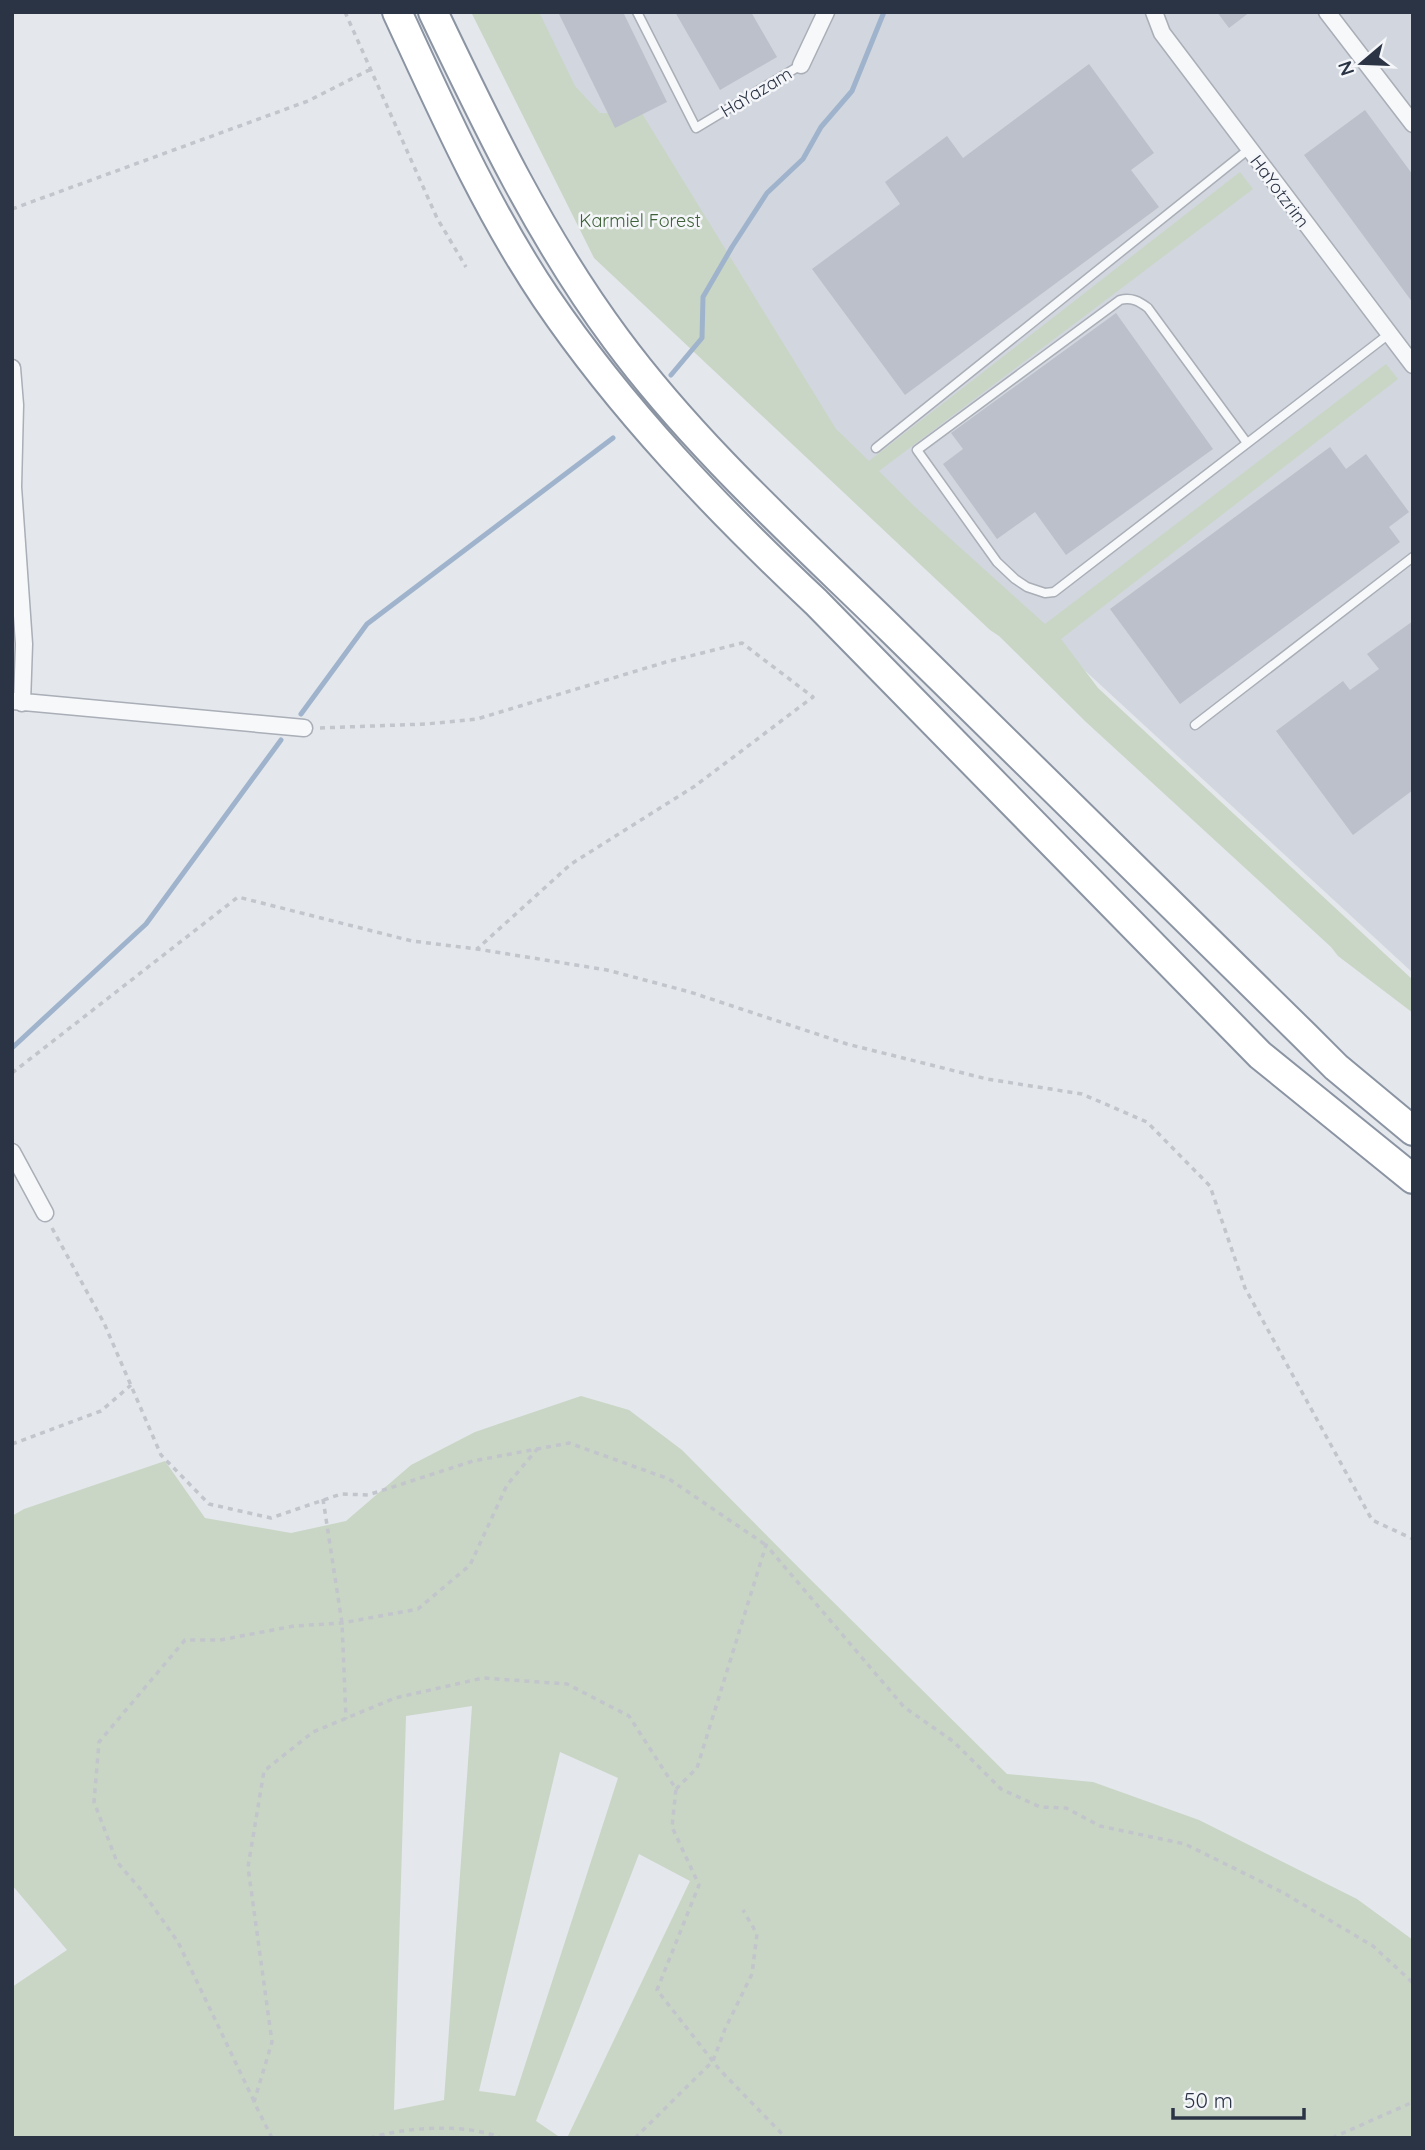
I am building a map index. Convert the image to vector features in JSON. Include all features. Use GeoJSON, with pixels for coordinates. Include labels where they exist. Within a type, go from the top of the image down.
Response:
{"type":"FeatureCollection","features":[{"type":"Feature","properties":{"kind":"highway"},"geometry":{"type":"LineString","coordinates":[[397,12],[513,243],[545,296],[591,361],[644,426],[756,545],[816,602],[1260,1055],[1413,1179]]}},
{"type":"Feature","properties":{"kind":"highway"},"geometry":{"type":"LineString","coordinates":[[433,12],[541,226],[572,277],[617,341],[669,404],[787,530],[1295,1027],[1336,1067],[1413,1131]]}},
{"type":"Feature","properties":{"kind":"street","name":"HaYazam"},"geometry":{"type":"LineString","coordinates":[[801,65],[826,12]]}},
{"type":"Feature","properties":{"kind":"street","name":"HaYotzrim"},"geometry":{"type":"LineString","coordinates":[[1154,12],[1162,33],[1413,365]]}},
{"type":"Feature","properties":{"kind":"street"},"geometry":{"type":"LineString","coordinates":[[1327,12],[1413,124]]}},
{"type":"Feature","properties":{"kind":"street"},"geometry":{"type":"LineString","coordinates":[[12,368],[15,405],[13,488],[24,644],[17,702],[304,728]]}},
{"type":"Feature","properties":{"kind":"street"},"geometry":{"type":"LineString","coordinates":[[12,1152],[45,1213]]}},
{"type":"Feature","properties":{"kind":"lane","name":"HaYazam"},"geometry":{"type":"LineString","coordinates":[[637,12],[696,128],[801,65]]}},
{"type":"Feature","properties":{"kind":"lane"},"geometry":{"type":"LineString","coordinates":[[876,449],[1249,149]]}},
{"type":"Feature","properties":{"kind":"lane"},"geometry":{"type":"LineString","coordinates":[[1247,443],[1152,313],[1141,302],[1126,299],[1121,300],[917,450],[997,562],[1027,587],[1045,593],[1054,592],[1389,334]]}},
{"type":"Feature","properties":{"kind":"lane"},"geometry":{"type":"LineString","coordinates":[[1195,725],[1413,557]]}},
{"type":"Feature","properties":{"kind":"path"},"geometry":{"type":"LineString","coordinates":[[345,12],[437,218],[466,267]]}},
{"type":"Feature","properties":{"kind":"path"},"geometry":{"type":"LineString","coordinates":[[12,209],[308,101],[371,69]]}},
{"type":"Feature","properties":{"kind":"path"},"geometry":{"type":"LineString","coordinates":[[304,728],[426,724],[477,719],[666,662],[742,643],[813,697],[695,786],[571,864],[477,949]]}},
{"type":"Feature","properties":{"kind":"path"},"geometry":{"type":"LineString","coordinates":[[12,1073],[238,897],[412,941],[607,970],[690,992],[847,1044],[987,1079],[1082,1094],[1147,1122],[1210,1186],[1245,1288],[1372,1520],[1413,1539]]}},
{"type":"Feature","properties":{"kind":"path"},"geometry":{"type":"LineString","coordinates":[[45,1213],[104,1323],[161,1455],[209,1504],[271,1518],[341,1494],[368,1495],[473,1461],[569,1443],[669,1479],[766,1545],[904,1707],[954,1742],[1002,1789],[1040,1807],[1066,1808],[1100,1826],[1185,1844],[1282,1892],[1373,1946],[1413,1983]]}},
{"type":"Feature","properties":{"kind":"path"},"geometry":{"type":"LineString","coordinates":[[12,1444],[101,1411],[131,1385]]}},
{"type":"Feature","properties":{"kind":"path"},"geometry":{"type":"LineString","coordinates":[[272,2138],[178,1942],[142,1891],[117,1862],[94,1802],[99,1742],[185,1640],[220,1640],[294,1626],[342,1623],[418,1609],[470,1564],[507,1485],[538,1448]]}},
{"type":"Feature","properties":{"kind":"path"},"geometry":{"type":"LineString","coordinates":[[323,1499],[342,1623],[346,1719]]}},
{"type":"Feature","properties":{"kind":"path"},"geometry":{"type":"LineString","coordinates":[[676,1788],[697,1768],[766,1545]]}},
{"type":"Feature","properties":{"kind":"path"},"geometry":{"type":"LineString","coordinates":[[254,2102],[272,2042],[248,1867],[264,1771],[313,1732],[395,1698],[483,1678],[567,1684],[629,1716],[676,1788],[672,1828],[699,1885],[657,1990],[713,2061],[786,2138]]}},
{"type":"Feature","properties":{"kind":"path"},"geometry":{"type":"LineString","coordinates":[[635,2138],[713,2061],[752,1975],[757,1934],[743,1910]]}},
{"type":"Feature","properties":{"kind":"path"},"geometry":{"type":"LineString","coordinates":[[1332,2138],[1413,2102]]}},
{"type":"Feature","properties":{"kind":"path"},"geometry":{"type":"LineString","coordinates":[[370,2138],[384,2133],[461,2127],[501,2138]]}},
{"type":"Feature","properties":{"kind":"shaded area"},"geometry":{"type":"Polygon","coordinates":[[[521,12],[1413,12],[1413,973],[655,274],[521,12]]]}},
{"type":"Feature","properties":{"kind":"green space","name":"Karmiel Forest"},"geometry":{"type":"Polygon","coordinates":[[[471,12],[539,12],[575,86],[600,113],[641,112],[836,429],[869,461],[1240,172],[1253,189],[879,471],[1045,624],[1386,364],[1398,379],[1061,639],[1098,688],[1413,980],[1413,1013],[1338,956],[594,258],[471,12]]]}},
{"type":"Feature","properties":{"kind":"green space"},"geometry":{"type":"Polygon","coordinates":[[[581,1396],[629,1410],[682,1450],[1007,1774],[1093,1782],[1199,1820],[1357,1899],[1413,1940],[1413,2138],[567,2138],[690,1881],[639,1854],[536,2121],[561,2138],[12,2138],[12,1987],[67,1950],[12,1885],[12,1516],[24,1509],[165,1461],[205,1518],[291,1533],[346,1521],[411,1465],[475,1432],[581,1396]],[[472,1706],[406,1716],[394,2110],[444,2100],[472,1706]],[[560,1752],[479,2091],[515,2096],[618,1778],[560,1752]]]}},
{"type":"Feature","properties":{"kind":"building"},"geometry":{"type":"Polygon","coordinates":[[[558,12],[623,12],[667,102],[615,128],[558,12]]]}},
{"type":"Feature","properties":{"kind":"building"},"geometry":{"type":"Polygon","coordinates":[[[675,12],[751,12],[777,57],[720,90],[675,12]]]}},
{"type":"Feature","properties":{"kind":"building"},"geometry":{"type":"Polygon","coordinates":[[[1217,12],[1250,12],[1229,28],[1217,12]]]}},
{"type":"Feature","properties":{"kind":"building"},"geometry":{"type":"Polygon","coordinates":[[[1089,64],[1154,153],[1131,170],[1159,207],[905,395],[812,269],[900,204],[885,182],[947,136],[963,158],[1089,64]]]}},
{"type":"Feature","properties":{"kind":"building"},"geometry":{"type":"Polygon","coordinates":[[[1365,110],[1413,175],[1413,303],[1304,155],[1365,110]]]}},
{"type":"Feature","properties":{"kind":"building"},"geometry":{"type":"Polygon","coordinates":[[[1116,313],[1213,449],[1066,555],[1035,512],[997,539],[943,464],[963,449],[951,433],[1116,313]]]}},
{"type":"Feature","properties":{"kind":"building"},"geometry":{"type":"Polygon","coordinates":[[[1330,447],[1346,469],[1366,454],[1409,512],[1389,527],[1400,542],[1180,704],[1110,609],[1330,447]]]}},
{"type":"Feature","properties":{"kind":"building"},"geometry":{"type":"Polygon","coordinates":[[[1413,621],[1413,790],[1353,835],[1276,731],[1343,681],[1350,690],[1379,669],[1367,654],[1413,621]]]}},
{"type":"Feature","properties":{"kind":"waterway"},"geometry":{"type":"LineString","coordinates":[[671,375],[702,338],[703,297],[732,247],[767,193],[803,159],[821,127],[852,91],[884,12]]}},
{"type":"Feature","properties":{"kind":"waterway"},"geometry":{"type":"LineString","coordinates":[[301,714],[367,624],[613,438]]}},
{"type":"Feature","properties":{"kind":"waterway"},"geometry":{"type":"LineString","coordinates":[[12,1048],[146,924],[281,740]]}}]}
